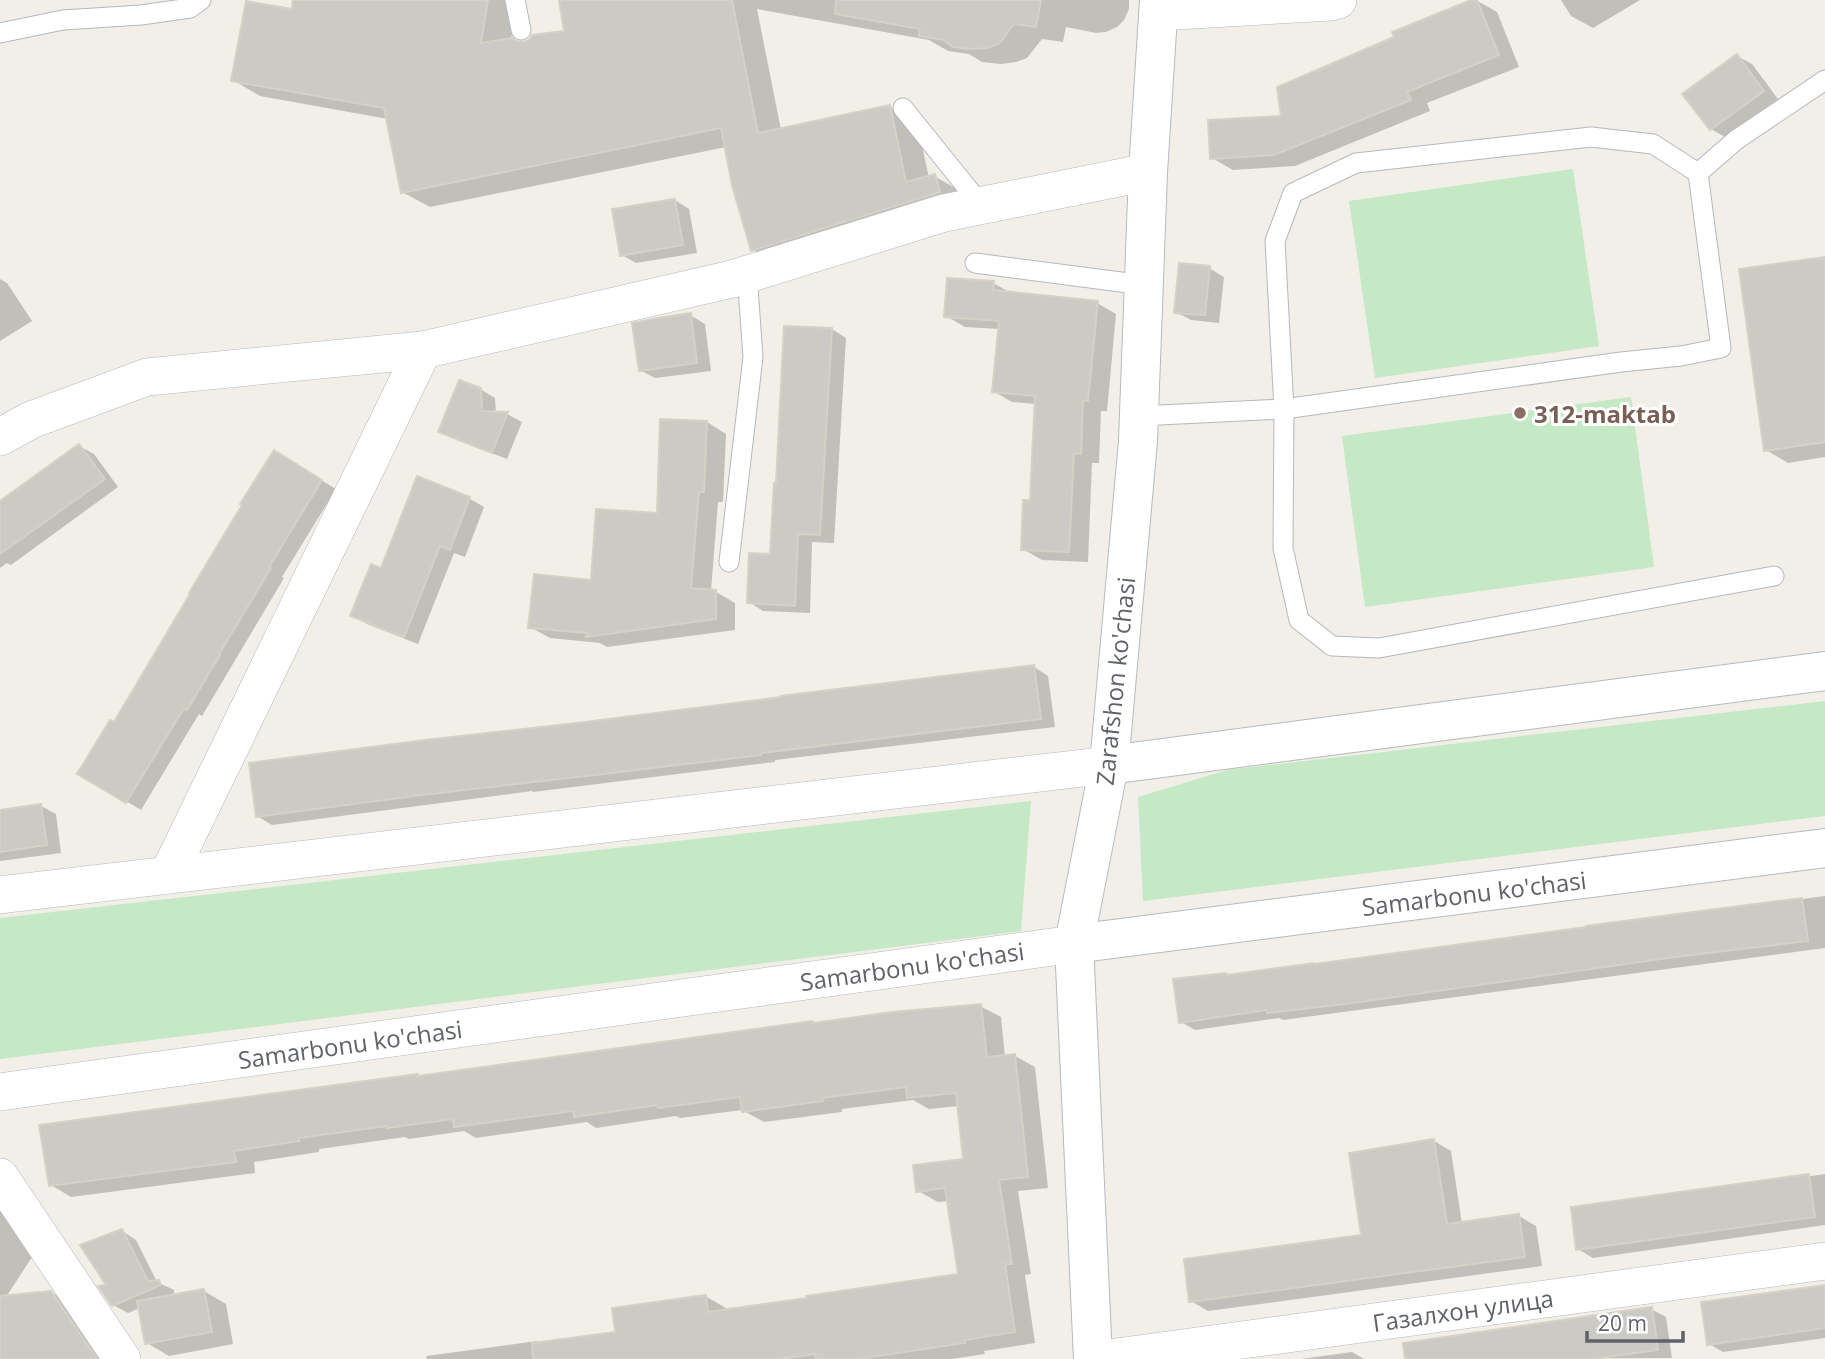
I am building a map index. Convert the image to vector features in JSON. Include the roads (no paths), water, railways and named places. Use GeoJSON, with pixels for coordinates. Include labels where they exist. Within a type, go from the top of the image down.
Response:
{"type":"FeatureCollection","features":[{"type":"Feature","properties":{"kind":"street"},"geometry":{"type":"LineString","coordinates":[[1159,6],[1265,7],[1338,0]]}},
{"type":"Feature","properties":{"kind":"street","name":"Zarafshon ko'chasi"},"geometry":{"type":"LineString","coordinates":[[1093,1359],[1074,944],[1109,765],[1139,416],[1148,173],[1159,6]]}},
{"type":"Feature","properties":{"kind":"street"},"geometry":{"type":"LineString","coordinates":[[0,437],[31,420],[147,377],[423,350],[747,274],[944,213],[1148,173]]}},
{"type":"Feature","properties":{"kind":"street"},"geometry":{"type":"LineString","coordinates":[[168,875],[423,350]]}},
{"type":"Feature","properties":{"kind":"street"},"geometry":{"type":"LineString","coordinates":[[0,895],[1109,765],[1825,671]]}},
{"type":"Feature","properties":{"kind":"street","name":"Samarbonu ko'chasi"},"geometry":{"type":"LineString","coordinates":[[0,1092],[1074,944],[1825,848]]}},
{"type":"Feature","properties":{"kind":"street"},"geometry":{"type":"LineString","coordinates":[[0,1177],[122,1359]]}},
{"type":"Feature","properties":{"kind":"street","name":"Газалхон улица"},"geometry":{"type":"LineString","coordinates":[[1102,1359],[1825,1261]]}},
{"type":"Feature","properties":{"kind":"lane"},"geometry":{"type":"LineString","coordinates":[[0,33],[63,20],[141,15],[190,8],[201,0]]}},
{"type":"Feature","properties":{"kind":"lane"},"geometry":{"type":"LineString","coordinates":[[514,0],[521,30]]}},
{"type":"Feature","properties":{"kind":"lane"},"geometry":{"type":"LineString","coordinates":[[1698,173],[1736,140],[1825,80]]}},
{"type":"Feature","properties":{"kind":"lane"},"geometry":{"type":"LineString","coordinates":[[903,108],[982,206]]}},
{"type":"Feature","properties":{"kind":"lane"},"geometry":{"type":"LineString","coordinates":[[1139,416],[1284,409],[1620,362],[1681,356],[1721,348],[1698,173],[1653,144],[1591,137],[1356,163],[1293,193],[1275,241],[1284,409],[1283,548],[1299,620],[1332,646],[1379,648],[1774,576]]}},
{"type":"Feature","properties":{"kind":"lane"},"geometry":{"type":"LineString","coordinates":[[975,262],[1144,285]]}},
{"type":"Feature","properties":{"kind":"lane"},"geometry":{"type":"LineString","coordinates":[[729,562],[753,357],[747,274]]}},
{"type":"Feature","properties":{"kind":"place","name":"312-maktab"},"geometry":{"type":"Point","coordinates":[1520,413]}}]}
